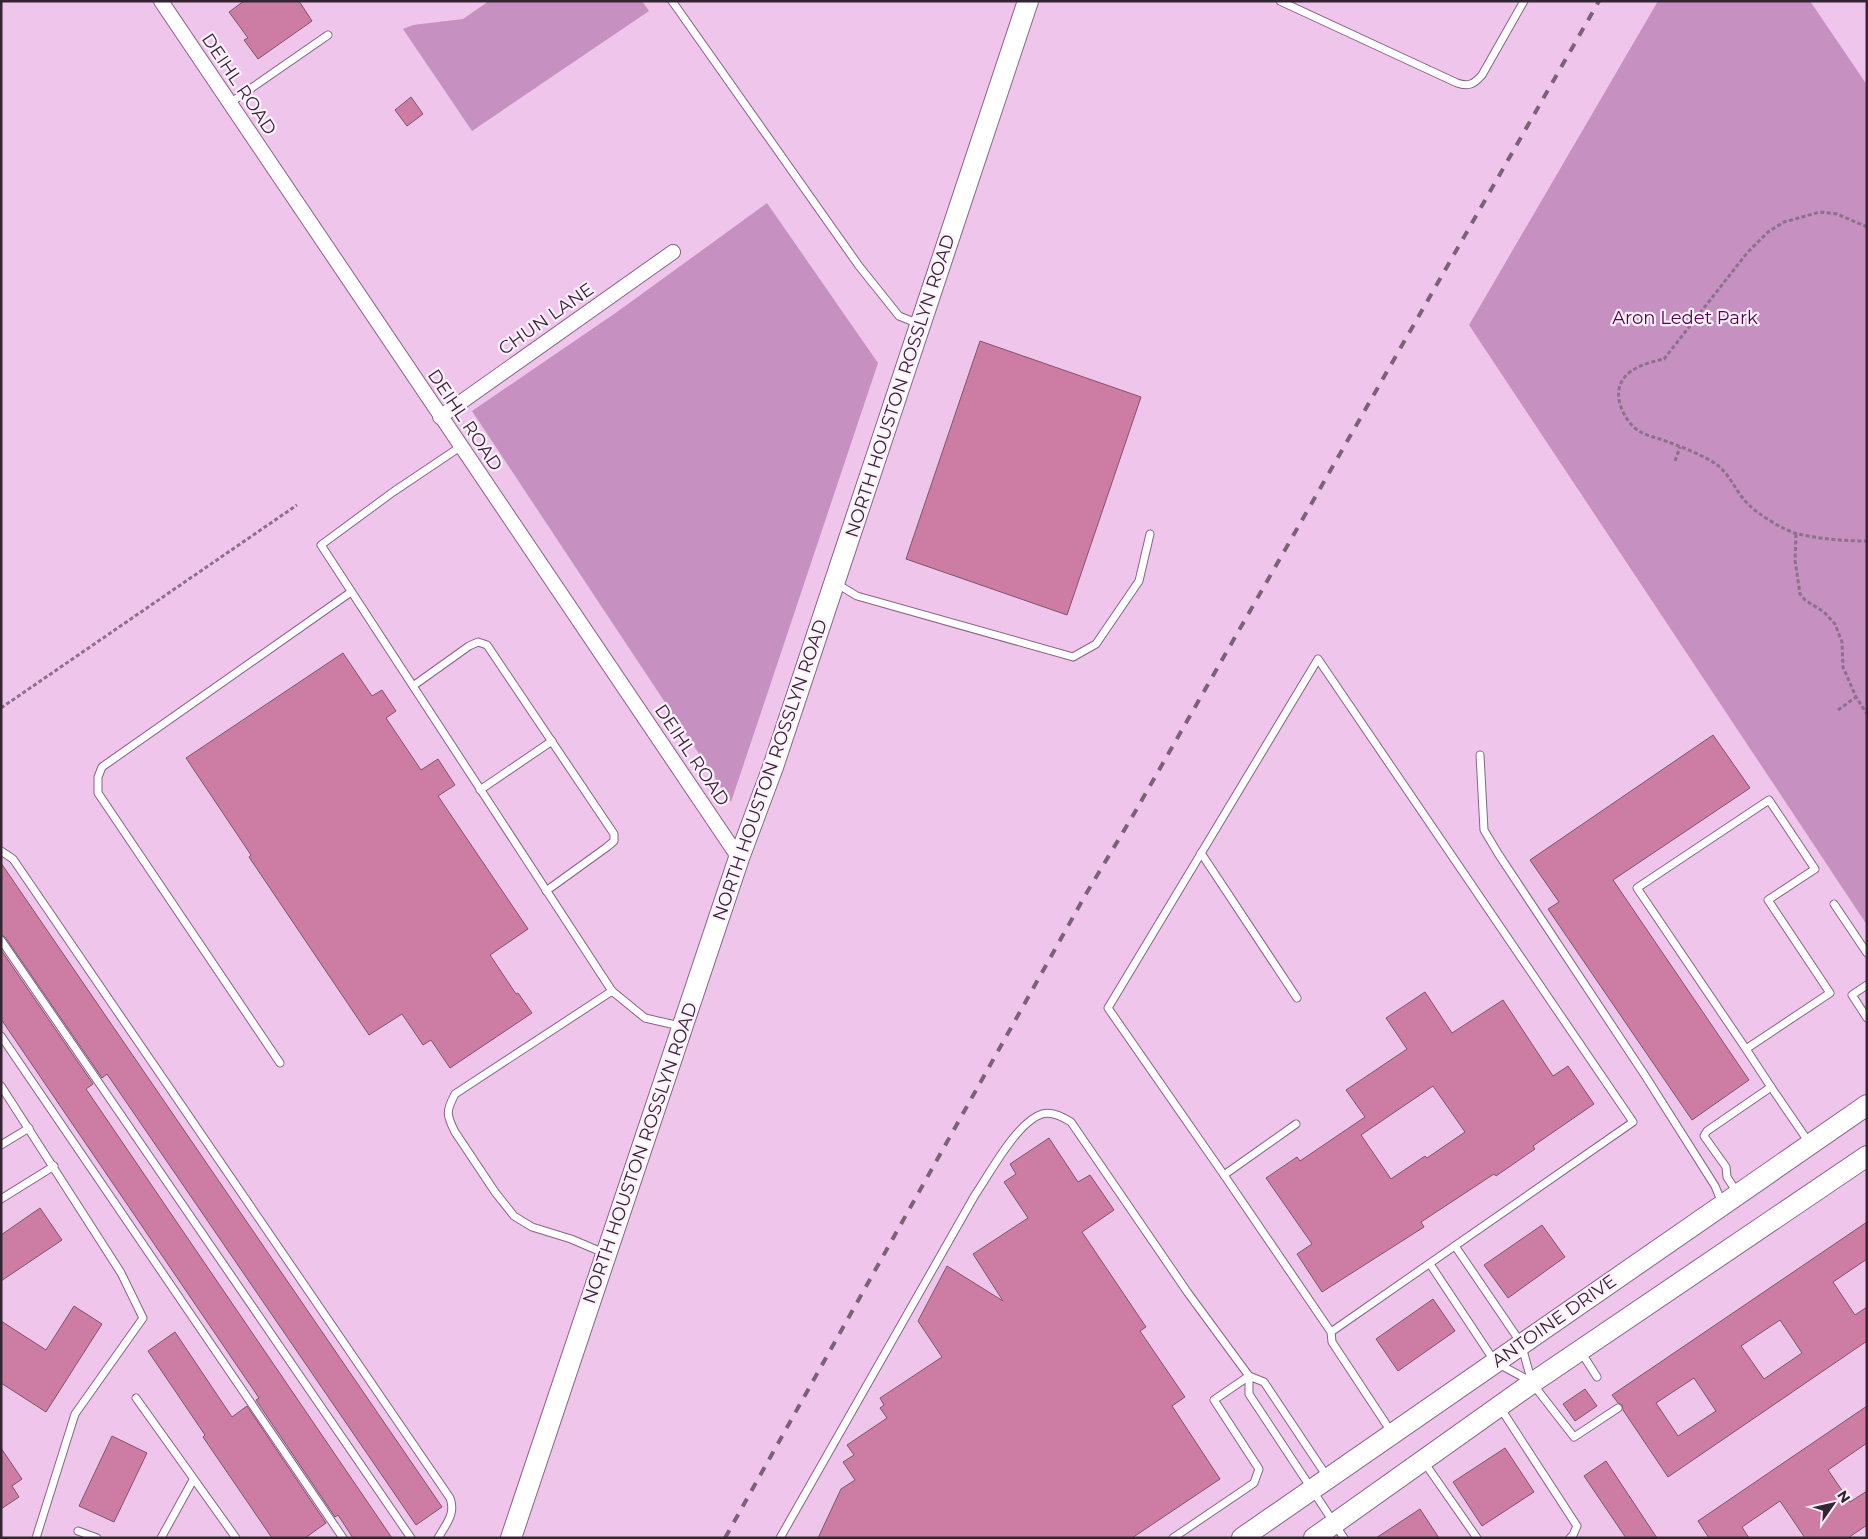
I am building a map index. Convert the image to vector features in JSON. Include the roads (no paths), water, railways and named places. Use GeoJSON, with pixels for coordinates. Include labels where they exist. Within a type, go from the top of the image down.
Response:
{"type":"FeatureCollection","features":[{"type":"Feature","properties":{"kind":"street","name":"DEIHL ROAD"},"geometry":{"type":"LineString","coordinates":[[161,1],[739,858]]}},
{"type":"Feature","properties":{"kind":"street","name":"NORTH HOUSTON ROSSLYN ROAD"},"geometry":{"type":"LineString","coordinates":[[510,1538],[739,858],[773,767],[1028,1]]}},
{"type":"Feature","properties":{"kind":"street","name":"CHUN LANE"},"geometry":{"type":"LineString","coordinates":[[440,417],[673,252]]}},
{"type":"Feature","properties":{"kind":"street","name":"ANTOINE DRIVE"},"geometry":{"type":"LineString","coordinates":[[1242,1538],[1867,1105]]}},
{"type":"Feature","properties":{"kind":"street"},"geometry":{"type":"LineString","coordinates":[[1314,1538],[1339,1530],[1423,1460],[1499,1406],[1867,1156]]}},
{"type":"Feature","properties":{"kind":"lane"},"geometry":{"type":"LineString","coordinates":[[672,1],[859,266],[899,316],[920,324]]}},
{"type":"Feature","properties":{"kind":"lane"},"geometry":{"type":"LineString","coordinates":[[1280,1],[1466,86],[1474,83],[1482,75],[1524,1]]}},
{"type":"Feature","properties":{"kind":"lane"},"geometry":{"type":"LineString","coordinates":[[230,104],[328,35]]}},
{"type":"Feature","properties":{"kind":"lane"},"geometry":{"type":"LineString","coordinates":[[460,447],[320,544],[612,992],[645,1018],[683,1027]]}},
{"type":"Feature","properties":{"kind":"lane"},"geometry":{"type":"LineString","coordinates":[[835,582],[857,596],[1073,657],[1096,644],[1139,581],[1150,534]]}},
{"type":"Feature","properties":{"kind":"lane"},"geometry":{"type":"LineString","coordinates":[[280,1063],[98,793],[98,777],[102,767],[351,592]]}},
{"type":"Feature","properties":{"kind":"lane"},"geometry":{"type":"LineString","coordinates":[[413,686],[469,646],[478,642],[487,646],[614,834],[614,841],[546,891]]}},
{"type":"Feature","properties":{"kind":"lane"},"geometry":{"type":"LineString","coordinates":[[1331,1332],[1633,1122],[1318,660],[1108,1008],[1331,1332],[1332,1342],[1393,1434]]}},
{"type":"Feature","properties":{"kind":"lane"},"geometry":{"type":"LineString","coordinates":[[480,790],[552,740]]}},
{"type":"Feature","properties":{"kind":"lane"},"geometry":{"type":"LineString","coordinates":[[1480,756],[1484,830],[1715,1186],[1731,1200]]}},
{"type":"Feature","properties":{"kind":"lane"},"geometry":{"type":"LineString","coordinates":[[1746,1049],[1830,993],[1768,900],[1815,869],[1768,800],[1638,888],[1771,1087],[1810,1144]]}},
{"type":"Feature","properties":{"kind":"lane"},"geometry":{"type":"LineString","coordinates":[[1,851],[13,859],[450,1498],[453,1514],[438,1538]]}},
{"type":"Feature","properties":{"kind":"lane"},"geometry":{"type":"LineString","coordinates":[[1201,852],[1297,998]]}},
{"type":"Feature","properties":{"kind":"lane"},"geometry":{"type":"LineString","coordinates":[[1834,904],[1867,953]]}},
{"type":"Feature","properties":{"kind":"lane"},"geometry":{"type":"LineString","coordinates":[[1,940],[411,1538]]}},
{"type":"Feature","properties":{"kind":"lane"},"geometry":{"type":"LineString","coordinates":[[1867,985],[1852,995],[1867,1018]]}},
{"type":"Feature","properties":{"kind":"lane"},"geometry":{"type":"LineString","coordinates":[[606,1254],[571,1239],[532,1227],[514,1216],[495,1192],[455,1132],[449,1122],[447,1108],[456,1094],[612,992]]}},
{"type":"Feature","properties":{"kind":"lane"},"geometry":{"type":"LineString","coordinates":[[1,1036],[343,1538]]}},
{"type":"Feature","properties":{"kind":"lane"},"geometry":{"type":"LineString","coordinates":[[1,1086],[30,1128],[121,1273],[142,1318],[75,1414],[36,1538]]}},
{"type":"Feature","properties":{"kind":"lane"},"geometry":{"type":"LineString","coordinates":[[1731,1200],[1726,1167],[1704,1136],[1707,1131],[1771,1087]]}},
{"type":"Feature","properties":{"kind":"lane"},"geometry":{"type":"LineString","coordinates":[[780,1538],[975,1195],[1008,1144],[1029,1120],[1043,1113],[1060,1115],[1071,1122],[1188,1293],[1249,1376],[1264,1382],[1328,1478]]}},
{"type":"Feature","properties":{"kind":"lane"},"geometry":{"type":"LineString","coordinates":[[1224,1174],[1296,1124]]}},
{"type":"Feature","properties":{"kind":"lane"},"geometry":{"type":"LineString","coordinates":[[1,1145],[30,1128]]}},
{"type":"Feature","properties":{"kind":"lane"},"geometry":{"type":"LineString","coordinates":[[1,1199],[54,1166]]}},
{"type":"Feature","properties":{"kind":"lane"},"geometry":{"type":"LineString","coordinates":[[1455,1246],[1521,1343],[1532,1383],[1574,1437],[1618,1408]]}},
{"type":"Feature","properties":{"kind":"lane"},"geometry":{"type":"LineString","coordinates":[[1430,1264],[1495,1362],[1532,1383]]}},
{"type":"Feature","properties":{"kind":"lane"},"geometry":{"type":"LineString","coordinates":[[1580,1350],[1597,1377]]}},
{"type":"Feature","properties":{"kind":"lane"},"geometry":{"type":"LineString","coordinates":[[1249,1376],[1249,1394],[1339,1530]]}},
{"type":"Feature","properties":{"kind":"lane"},"geometry":{"type":"LineString","coordinates":[[1173,1538],[1254,1483],[1259,1468],[1214,1400],[1249,1376]]}},
{"type":"Feature","properties":{"kind":"lane"},"geometry":{"type":"LineString","coordinates":[[136,1398],[236,1538]]}},
{"type":"Feature","properties":{"kind":"lane"},"geometry":{"type":"LineString","coordinates":[[1499,1406],[1578,1526],[1570,1538]]}},
{"type":"Feature","properties":{"kind":"lane"},"geometry":{"type":"LineString","coordinates":[[1423,1460],[1477,1538]]}},
{"type":"Feature","properties":{"kind":"lane"},"geometry":{"type":"LineString","coordinates":[[161,1538],[193,1480]]}},
{"type":"Feature","properties":{"kind":"lane"},"geometry":{"type":"LineString","coordinates":[[78,1531],[96,1538]]}},
{"type":"Feature","properties":{"kind":"railway"},"geometry":{"type":"LineString","coordinates":[[725,1538],[1086,894],[1135,812],[1599,1]]}},
{"type":"Feature","properties":{"kind":"park label","name":"Aron Ledet Park"},"geometry":{"type":"Point","coordinates":[1685,318]}}]}
